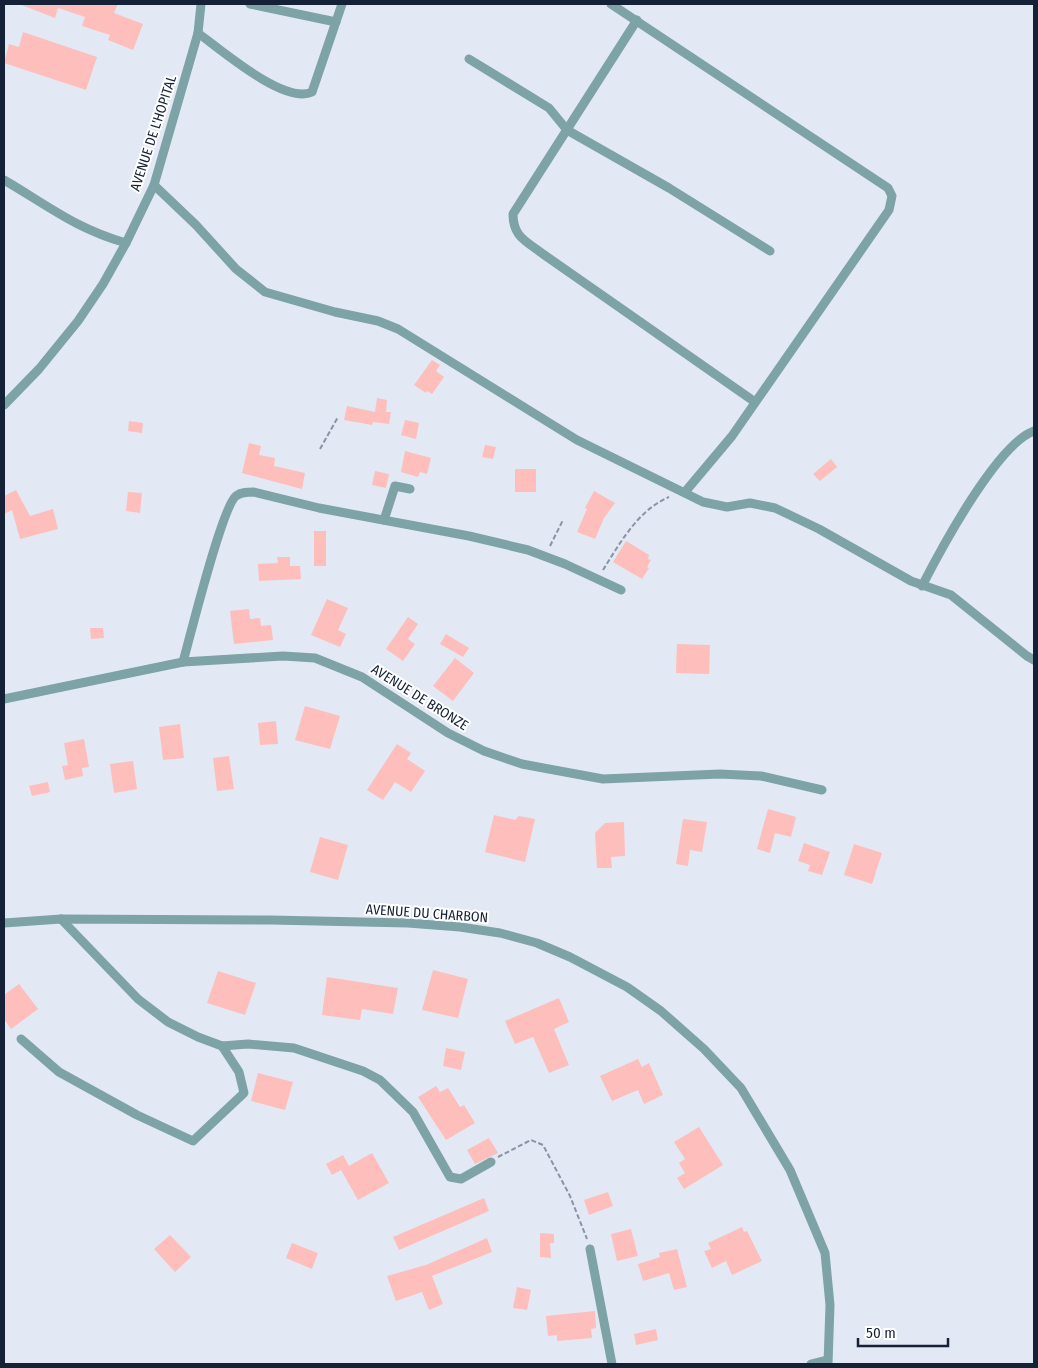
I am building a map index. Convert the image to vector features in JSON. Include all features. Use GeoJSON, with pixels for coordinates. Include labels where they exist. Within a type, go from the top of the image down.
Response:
{"type":"FeatureCollection","features":[{"type":"Feature","properties":{"kind":"street","name":"AVENUE DE L'HOPITAL"},"geometry":{"type":"LineString","coordinates":[[4,405],[39,369],[78,321],[103,284],[126,243],[154,185],[198,33],[201,4]]}},
{"type":"Feature","properties":{"kind":"street"},"geometry":{"type":"LineString","coordinates":[[250,4],[336,22]]}},
{"type":"Feature","properties":{"kind":"street"},"geometry":{"type":"LineString","coordinates":[[198,33],[263,79],[288,92],[304,96],[312,92],[342,4]]}},
{"type":"Feature","properties":{"kind":"street"},"geometry":{"type":"LineString","coordinates":[[611,4],[888,188],[892,196],[890,210],[732,436],[685,492]]}},
{"type":"Feature","properties":{"kind":"street"},"geometry":{"type":"LineString","coordinates":[[637,20],[513,214],[513,227],[521,237],[543,254],[755,402]]}},
{"type":"Feature","properties":{"kind":"street"},"geometry":{"type":"LineString","coordinates":[[469,58],[549,108],[567,130],[770,250]]}},
{"type":"Feature","properties":{"kind":"street"},"geometry":{"type":"LineString","coordinates":[[4,180],[68,220],[126,243]]}},
{"type":"Feature","properties":{"kind":"street"},"geometry":{"type":"LineString","coordinates":[[154,185],[196,225],[236,269],[265,292],[335,312],[378,321],[398,329],[470,372],[545,422],[577,440],[703,502],[717,506],[737,506],[750,503],[763,505],[790,514],[896,573],[922,586],[951,595],[967,606],[1020,651],[1034,660]]}},
{"type":"Feature","properties":{"kind":"street"},"geometry":{"type":"LineString","coordinates":[[922,586],[974,495],[1015,442],[1034,431]]}},
{"type":"Feature","properties":{"kind":"street"},"geometry":{"type":"LineString","coordinates":[[384,520],[395,486],[410,489]]}},
{"type":"Feature","properties":{"kind":"street"},"geometry":{"type":"LineString","coordinates":[[183,662],[221,529],[236,496],[254,492],[319,508],[469,536],[545,555],[621,590]]}},
{"type":"Feature","properties":{"kind":"street","name":"AVENUE DE BRONZE"},"geometry":{"type":"LineString","coordinates":[[4,699],[183,662],[283,656],[315,658],[362,677],[448,733],[484,751],[522,764],[603,779],[720,774],[761,776],[822,790]]}},
{"type":"Feature","properties":{"kind":"street"},"geometry":{"type":"LineString","coordinates":[[61,919],[138,999],[168,1022],[198,1037],[222,1046],[248,1044],[294,1048],[363,1071],[380,1080],[413,1112],[450,1177],[461,1179],[491,1162]]}},
{"type":"Feature","properties":{"kind":"street","name":"AVENUE DU CHARBON"},"geometry":{"type":"LineString","coordinates":[[4,923],[61,919],[338,921],[460,927],[500,933],[537,943],[570,957],[627,987],[661,1011],[704,1048],[741,1088],[790,1170],[825,1253],[830,1305],[828,1362]]}},
{"type":"Feature","properties":{"kind":"street"},"geometry":{"type":"LineString","coordinates":[[21,1039],[60,1072],[137,1115],[193,1141],[244,1092],[240,1072],[222,1046]]}},
{"type":"Feature","properties":{"kind":"street"},"geometry":{"type":"LineString","coordinates":[[590,1249],[612,1364]]}},
{"type":"Feature","properties":{"kind":"street"},"geometry":{"type":"LineString","coordinates":[[812,1364],[828,1362]]}},
{"type":"Feature","properties":{"kind":"path"},"geometry":{"type":"LineString","coordinates":[[320,449],[338,417]]}},
{"type":"Feature","properties":{"kind":"path"},"geometry":{"type":"LineString","coordinates":[[597,580],[622,539],[649,507],[667,497],[685,492]]}},
{"type":"Feature","properties":{"kind":"path"},"geometry":{"type":"LineString","coordinates":[[545,555],[563,520]]}},
{"type":"Feature","properties":{"kind":"path"},"geometry":{"type":"LineString","coordinates":[[491,1162],[522,1142],[531,1140],[543,1144],[570,1196],[590,1249]]}},
{"type":"Feature","properties":{"kind":"building"},"geometry":{"type":"Polygon","coordinates":[[[19,4],[118,4],[114,13],[143,24],[133,50],[108,40],[110,35],[82,26],[85,17],[58,8],[55,18],[19,4]]]}},
{"type":"Feature","properties":{"kind":"building"},"geometry":{"type":"Polygon","coordinates":[[[23,32],[97,57],[86,90],[4,63],[9,44],[19,47],[23,32]]]}},
{"type":"Feature","properties":{"kind":"building"},"geometry":{"type":"Polygon","coordinates":[[[432,360],[440,365],[436,371],[444,377],[432,394],[427,391],[426,393],[414,385],[432,360]]]}},
{"type":"Feature","properties":{"kind":"building"},"geometry":{"type":"Polygon","coordinates":[[[377,398],[387,400],[386,412],[391,412],[389,424],[373,422],[372,425],[344,420],[347,406],[375,412],[377,398]]]}},
{"type":"Feature","properties":{"kind":"building"},"geometry":{"type":"Polygon","coordinates":[[[405,420],[419,423],[416,439],[401,435],[405,420]]]}},
{"type":"Feature","properties":{"kind":"building"},"geometry":{"type":"Polygon","coordinates":[[[129,421],[143,423],[142,433],[128,431],[129,421]]]}},
{"type":"Feature","properties":{"kind":"building"},"geometry":{"type":"Polygon","coordinates":[[[249,443],[261,446],[259,455],[275,458],[274,466],[305,473],[302,489],[242,473],[249,443]]]}},
{"type":"Feature","properties":{"kind":"building"},"geometry":{"type":"Polygon","coordinates":[[[485,445],[496,447],[493,459],[482,457],[485,445]]]}},
{"type":"Feature","properties":{"kind":"building"},"geometry":{"type":"Polygon","coordinates":[[[405,451],[431,458],[427,474],[420,472],[418,477],[401,472],[405,451]]]}},
{"type":"Feature","properties":{"kind":"building"},"geometry":{"type":"Polygon","coordinates":[[[831,459],[837,467],[820,481],[813,474],[831,459]]]}},
{"type":"Feature","properties":{"kind":"building"},"geometry":{"type":"Polygon","coordinates":[[[515,469],[536,469],[536,492],[515,492],[515,469]]]}},
{"type":"Feature","properties":{"kind":"building"},"geometry":{"type":"Polygon","coordinates":[[[375,471],[389,474],[386,488],[372,485],[375,471]]]}},
{"type":"Feature","properties":{"kind":"building"},"geometry":{"type":"Polygon","coordinates":[[[16,490],[30,516],[53,509],[58,529],[20,539],[12,510],[4,514],[4,496],[16,490]]]}},
{"type":"Feature","properties":{"kind":"building"},"geometry":{"type":"Polygon","coordinates":[[[594,491],[615,503],[604,518],[595,539],[577,532],[587,509],[585,508],[594,491]]]}},
{"type":"Feature","properties":{"kind":"building"},"geometry":{"type":"Polygon","coordinates":[[[128,492],[142,493],[140,513],[126,511],[128,492]]]}},
{"type":"Feature","properties":{"kind":"building"},"geometry":{"type":"Polygon","coordinates":[[[314,531],[326,531],[326,566],[314,566],[314,531]]]}},
{"type":"Feature","properties":{"kind":"building"},"geometry":{"type":"Polygon","coordinates":[[[626,541],[649,555],[648,559],[651,560],[647,567],[649,568],[642,579],[613,562],[626,541]]]}},
{"type":"Feature","properties":{"kind":"building"},"geometry":{"type":"Polygon","coordinates":[[[277,557],[290,557],[290,566],[300,566],[301,579],[259,581],[258,564],[278,563],[277,557]]]}},
{"type":"Feature","properties":{"kind":"building"},"geometry":{"type":"Polygon","coordinates":[[[327,599],[348,608],[338,630],[346,634],[340,647],[311,635],[327,599]]]}},
{"type":"Feature","properties":{"kind":"building"},"geometry":{"type":"Polygon","coordinates":[[[249,609],[250,619],[260,618],[261,626],[271,625],[273,640],[234,644],[230,611],[249,609]]]}},
{"type":"Feature","properties":{"kind":"building"},"geometry":{"type":"Polygon","coordinates":[[[408,617],[418,624],[408,639],[415,644],[403,661],[386,649],[408,617]]]}},
{"type":"Feature","properties":{"kind":"building"},"geometry":{"type":"Polygon","coordinates":[[[90,628],[103,628],[104,638],[91,639],[90,628]]]}},
{"type":"Feature","properties":{"kind":"building"},"geometry":{"type":"Polygon","coordinates":[[[446,634],[469,648],[463,657],[440,644],[446,634]]]}},
{"type":"Feature","properties":{"kind":"building"},"geometry":{"type":"Polygon","coordinates":[[[677,644],[710,645],[709,674],[676,673],[677,644]]]}},
{"type":"Feature","properties":{"kind":"building"},"geometry":{"type":"Polygon","coordinates":[[[455,658],[474,673],[453,701],[433,686],[455,658]]]}},
{"type":"Feature","properties":{"kind":"building"},"geometry":{"type":"Polygon","coordinates":[[[305,706],[340,716],[330,749],[295,740],[305,706]]]}},
{"type":"Feature","properties":{"kind":"building"},"geometry":{"type":"Polygon","coordinates":[[[276,721],[278,744],[260,745],[258,723],[276,721]]]}},
{"type":"Feature","properties":{"kind":"building"},"geometry":{"type":"Polygon","coordinates":[[[180,724],[184,758],[163,760],[159,727],[180,724]]]}},
{"type":"Feature","properties":{"kind":"building"},"geometry":{"type":"Polygon","coordinates":[[[84,739],[89,767],[82,768],[83,776],[65,780],[62,766],[68,765],[64,743],[84,739]]]}},
{"type":"Feature","properties":{"kind":"building"},"geometry":{"type":"Polygon","coordinates":[[[397,744],[411,753],[407,759],[425,771],[411,792],[395,782],[383,800],[367,790],[397,744]]]}},
{"type":"Feature","properties":{"kind":"building"},"geometry":{"type":"Polygon","coordinates":[[[229,756],[234,789],[217,791],[213,758],[229,756]]]}},
{"type":"Feature","properties":{"kind":"building"},"geometry":{"type":"Polygon","coordinates":[[[133,761],[137,789],[114,793],[110,764],[133,761]]]}},
{"type":"Feature","properties":{"kind":"building"},"geometry":{"type":"Polygon","coordinates":[[[48,782],[50,792],[32,796],[29,786],[48,782]]]}},
{"type":"Feature","properties":{"kind":"building"},"geometry":{"type":"Polygon","coordinates":[[[768,809],[796,817],[791,837],[775,833],[770,853],[757,849],[768,809]]]}},
{"type":"Feature","properties":{"kind":"building"},"geometry":{"type":"Polygon","coordinates":[[[494,815],[515,820],[519,816],[535,819],[525,862],[485,852],[494,815]]]}},
{"type":"Feature","properties":{"kind":"building"},"geometry":{"type":"Polygon","coordinates":[[[683,819],[707,822],[702,852],[690,850],[688,866],[676,864],[683,819]]]}},
{"type":"Feature","properties":{"kind":"building"},"geometry":{"type":"Polygon","coordinates":[[[624,822],[625,856],[611,857],[612,868],[597,868],[595,833],[605,823],[624,822]]]}},
{"type":"Feature","properties":{"kind":"building"},"geometry":{"type":"Polygon","coordinates":[[[320,837],[348,845],[338,880],[310,872],[320,837]]]}},
{"type":"Feature","properties":{"kind":"building"},"geometry":{"type":"Polygon","coordinates":[[[804,843],[830,852],[822,875],[808,871],[810,865],[798,861],[804,843]]]}},
{"type":"Feature","properties":{"kind":"building"},"geometry":{"type":"Polygon","coordinates":[[[854,844],[882,853],[872,884],[844,875],[854,844]]]}},
{"type":"Feature","properties":{"kind":"building"},"geometry":{"type":"Polygon","coordinates":[[[433,970],[468,979],[458,1018],[422,1010],[433,970]]]}},
{"type":"Feature","properties":{"kind":"building"},"geometry":{"type":"Polygon","coordinates":[[[218,971],[256,983],[245,1015],[207,1003],[218,971]]]}},
{"type":"Feature","properties":{"kind":"building"},"geometry":{"type":"Polygon","coordinates":[[[327,977],[398,988],[393,1014],[362,1009],[360,1020],[322,1015],[327,977]]]}},
{"type":"Feature","properties":{"kind":"building"},"geometry":{"type":"Polygon","coordinates":[[[19,984],[38,1009],[11,1029],[4,1019],[4,995],[19,984]]]}},
{"type":"Feature","properties":{"kind":"building"},"geometry":{"type":"Polygon","coordinates":[[[559,998],[569,1022],[554,1029],[569,1065],[549,1073],[533,1037],[515,1044],[505,1021],[559,998]]]}},
{"type":"Feature","properties":{"kind":"building"},"geometry":{"type":"Polygon","coordinates":[[[446,1048],[465,1052],[461,1070],[443,1066],[446,1048]]]}},
{"type":"Feature","properties":{"kind":"building"},"geometry":{"type":"Polygon","coordinates":[[[638,1059],[642,1067],[649,1063],[663,1095],[644,1104],[638,1090],[612,1101],[600,1076],[638,1059]]]}},
{"type":"Feature","properties":{"kind":"building"},"geometry":{"type":"Polygon","coordinates":[[[258,1073],[293,1082],[285,1110],[251,1101],[258,1073]]]}},
{"type":"Feature","properties":{"kind":"building"},"geometry":{"type":"Polygon","coordinates":[[[436,1086],[440,1092],[448,1088],[460,1107],[464,1105],[475,1123],[446,1140],[418,1097],[436,1086]]]}},
{"type":"Feature","properties":{"kind":"building"},"geometry":{"type":"Polygon","coordinates":[[[699,1127],[723,1165],[684,1189],[677,1178],[685,1173],[679,1163],[685,1159],[674,1142],[699,1127]]]}},
{"type":"Feature","properties":{"kind":"building"},"geometry":{"type":"Polygon","coordinates":[[[489,1138],[498,1153],[475,1164],[467,1150],[489,1138]]]}},
{"type":"Feature","properties":{"kind":"building"},"geometry":{"type":"Polygon","coordinates":[[[372,1153],[389,1183],[358,1200],[341,1170],[332,1175],[326,1164],[343,1155],[349,1166],[372,1153]]]}},
{"type":"Feature","properties":{"kind":"building"},"geometry":{"type":"Polygon","coordinates":[[[608,1192],[613,1206],[589,1215],[584,1200],[608,1192]]]}},
{"type":"Feature","properties":{"kind":"building"},"geometry":{"type":"Polygon","coordinates":[[[484,1198],[489,1211],[399,1250],[393,1237],[484,1198]]]}},
{"type":"Feature","properties":{"kind":"building"},"geometry":{"type":"Polygon","coordinates":[[[742,1227],[744,1232],[747,1231],[762,1261],[732,1275],[726,1261],[712,1268],[704,1251],[711,1249],[708,1243],[742,1227]]]}},
{"type":"Feature","properties":{"kind":"building"},"geometry":{"type":"Polygon","coordinates":[[[631,1229],[638,1256],[617,1261],[611,1234],[631,1229]]]}},
{"type":"Feature","properties":{"kind":"building"},"geometry":{"type":"Polygon","coordinates":[[[540,1233],[554,1234],[554,1243],[550,1243],[551,1258],[540,1257],[540,1233]]]}},
{"type":"Feature","properties":{"kind":"building"},"geometry":{"type":"Polygon","coordinates":[[[170,1235],[191,1257],[175,1272],[154,1249],[170,1235]]]}},
{"type":"Feature","properties":{"kind":"building"},"geometry":{"type":"Polygon","coordinates":[[[487,1238],[492,1252],[432,1276],[443,1304],[429,1310],[422,1292],[396,1301],[387,1276],[426,1265],[487,1238]]]}},
{"type":"Feature","properties":{"kind":"building"},"geometry":{"type":"Polygon","coordinates":[[[292,1243],[318,1253],[312,1269],[286,1258],[292,1243]]]}},
{"type":"Feature","properties":{"kind":"building"},"geometry":{"type":"Polygon","coordinates":[[[677,1249],[687,1287],[674,1290],[669,1273],[643,1281],[638,1264],[660,1257],[659,1253],[677,1249]]]}},
{"type":"Feature","properties":{"kind":"building"},"geometry":{"type":"Polygon","coordinates":[[[517,1287],[531,1290],[527,1310],[513,1308],[517,1287]]]}},
{"type":"Feature","properties":{"kind":"building"},"geometry":{"type":"Polygon","coordinates":[[[595,1311],[596,1328],[591,1329],[592,1338],[557,1341],[557,1335],[548,1336],[546,1316],[595,1311]]]}},
{"type":"Feature","properties":{"kind":"building"},"geometry":{"type":"Polygon","coordinates":[[[656,1329],[658,1340],[636,1345],[634,1334],[656,1329]]]}}]}
